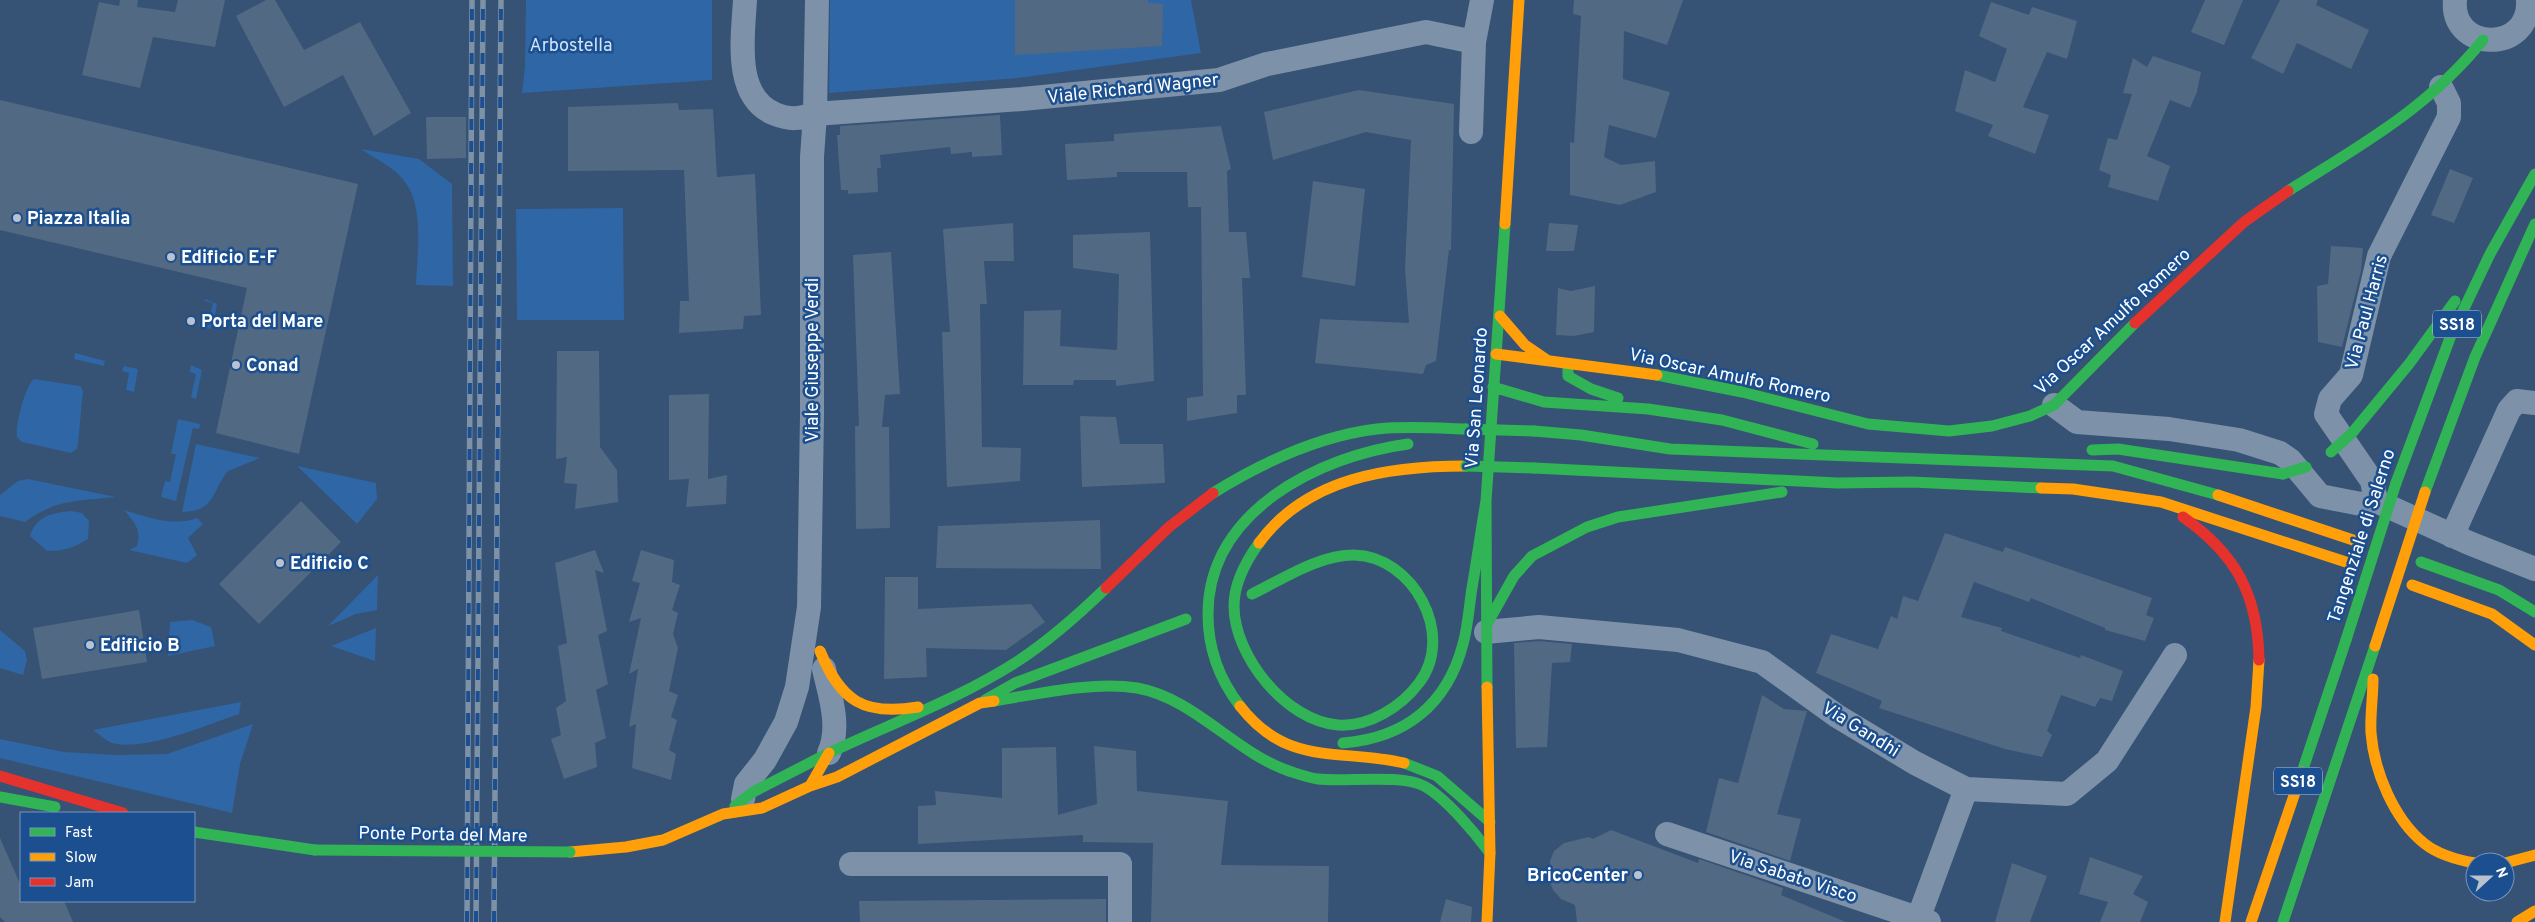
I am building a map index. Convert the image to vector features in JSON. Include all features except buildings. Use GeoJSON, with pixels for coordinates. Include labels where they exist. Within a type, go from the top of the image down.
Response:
{"type":"FeatureCollection","features":[{"type":"Feature","properties":{"kind":"main road","name":"Via San Leonardo"},"geometry":{"type":"LineString","coordinates":[[1491,919],[1486,628],[1486,501],[1520,0]]}},
{"type":"Feature","properties":{"kind":"main road","name":"Via Oscar Amulfo Romero"},"geometry":{"type":"LineString","coordinates":[[1496,354],[1629,370],[1742,392],[1868,424],[1949,431],[1992,426],[2030,416],[2054,405],[2164,293],[2255,213],[2390,126],[2441,87],[2467,62],[2483,40]]}},
{"type":"Feature","properties":{"kind":"main road","name":"Tangenziale di Salerno"},"geometry":{"type":"LineString","coordinates":[[2251,922],[2346,640],[2396,483],[2450,338],[2490,254],[2535,174]]}},
{"type":"Feature","properties":{"kind":"main road","name":"SS18"},"geometry":{"type":"LineString","coordinates":[[2283,922],[2425,492],[2475,357],[2535,224]]}},
{"type":"Feature","properties":{"kind":"main road"},"geometry":{"type":"LineString","coordinates":[[2021,461],[2080,451],[2118,449],[2283,474],[2318,460],[2352,433],[2409,364],[2490,254]]}},
{"type":"Feature","properties":{"kind":"main road","name":"Via Oscar Amulfo Romero"},"geometry":{"type":"LineString","coordinates":[[1500,316],[1525,345],[1548,361]]}},
{"type":"Feature","properties":{"kind":"main road"},"geometry":{"type":"LineString","coordinates":[[1568,364],[1568,376],[1591,389],[1648,409]]}},
{"type":"Feature","properties":{"kind":"main road"},"geometry":{"type":"LineString","coordinates":[[1493,386],[1544,402],[1648,409],[1722,420],[1851,454]]}},
{"type":"Feature","properties":{"kind":"main road"},"geometry":{"type":"LineString","coordinates":[[724,814],[753,792],[829,752],[934,704],[998,672],[1040,646],[1082,613],[1169,527],[1221,487],[1268,462],[1336,437],[1364,430],[1407,427],[1534,431],[1581,435],[1670,449]]}},
{"type":"Feature","properties":{"kind":"main road"},"geometry":{"type":"LineString","coordinates":[[1417,443],[1378,447],[1312,471],[1278,490],[1246,519],[1223,551],[1212,580],[1206,604],[1208,640],[1214,663],[1238,704],[1255,723],[1274,736],[1300,750],[1322,756],[1389,759],[1429,772],[1445,782],[1490,822]]}},
{"type":"Feature","properties":{"kind":"main road"},"geometry":{"type":"LineString","coordinates":[[1476,443],[1505,444]]}},
{"type":"Feature","properties":{"kind":"main road"},"geometry":{"type":"LineString","coordinates":[[1572,446],[1851,454],[2113,466],[2203,490],[2358,542]]}},
{"type":"Feature","properties":{"kind":"main road"},"geometry":{"type":"LineString","coordinates":[[1228,639],[1237,576],[1248,554],[1272,526],[1299,504],[1325,489],[1351,478],[1381,470],[1413,465],[1534,468],[1836,483],[1922,482],[2073,490],[2161,502],[2349,564]]}},
{"type":"Feature","properties":{"kind":"main road"},"geometry":{"type":"LineString","coordinates":[[1486,628],[1514,576],[1532,556],[1587,527],[1618,517],[1836,483]]}},
{"type":"Feature","properties":{"kind":"main road"},"geometry":{"type":"LineString","coordinates":[[1328,741],[1362,743],[1381,739],[1404,728],[1424,713],[1442,693],[1463,646],[1486,501]]}},
{"type":"Feature","properties":{"kind":"main road"},"geometry":{"type":"LineString","coordinates":[[2161,502],[2208,534],[2236,566],[2246,588],[2254,619],[2259,662],[2254,715],[2225,922]]}},
{"type":"Feature","properties":{"kind":"main road"},"geometry":{"type":"LineString","coordinates":[[1234,597],[1236,624],[1242,645],[1251,664],[1265,683],[1306,714],[1337,725],[1363,722],[1388,711],[1408,697],[1425,674],[1433,648],[1432,625],[1426,608],[1416,588],[1401,572],[1381,561],[1356,555],[1328,559],[1252,594]]}},
{"type":"Feature","properties":{"kind":"main road"},"geometry":{"type":"LineString","coordinates":[[2421,562],[2499,590],[2535,612]]}},
{"type":"Feature","properties":{"kind":"main road"},"geometry":{"type":"LineString","coordinates":[[2412,585],[2492,614],[2535,645]]}},
{"type":"Feature","properties":{"kind":"main road"},"geometry":{"type":"LineString","coordinates":[[724,814],[762,808],[810,786],[837,777],[1015,683],[1186,619]]}},
{"type":"Feature","properties":{"kind":"main road"},"geometry":{"type":"LineString","coordinates":[[2375,646],[2371,734],[2390,796],[2403,821],[2425,844],[2452,857],[2465,860]]}},
{"type":"Feature","properties":{"kind":"main road"},"geometry":{"type":"LineString","coordinates":[[820,651],[832,678],[850,698],[864,704],[894,710],[934,704]]}},
{"type":"Feature","properties":{"kind":"main road"},"geometry":{"type":"LineString","coordinates":[[980,703],[1073,689],[1110,686],[1137,688],[1167,697],[1260,758],[1288,770],[1317,778],[1403,781],[1423,785],[1473,830],[1490,853]]}},
{"type":"Feature","properties":{"kind":"main road"},"geometry":{"type":"LineString","coordinates":[[810,786],[829,752]]}},
{"type":"Feature","properties":{"kind":"main road"},"geometry":{"type":"LineString","coordinates":[[0,776],[120,812]]}},
{"type":"Feature","properties":{"kind":"main road"},"geometry":{"type":"LineString","coordinates":[[0,797],[85,812]]}},
{"type":"Feature","properties":{"kind":"main road"},"geometry":{"type":"LineString","coordinates":[[1489,798],[1505,802]]}},
{"type":"Feature","properties":{"kind":"main road","name":"Ponte Porta del Mare"},"geometry":{"type":"LineString","coordinates":[[195,832],[315,850],[570,852],[626,847],[663,840],[724,814]]}},
{"type":"Feature","properties":{"kind":"main road"},"geometry":{"type":"LineString","coordinates":[[2515,862],[2535,854]]}},
{"type":"Feature","properties":{"kind":"main road"},"geometry":{"type":"LineString","coordinates":[[2517,922],[2535,910]]}},
{"type":"Feature","properties":{"kind":"street"},"geometry":{"type":"LineString","coordinates":[[745,0],[745,78],[756,102],[768,111],[784,118],[799,120],[815,114]]}},
{"type":"Feature","properties":{"kind":"street","name":"Viale Giuseppe Verdi"},"geometry":{"type":"LineString","coordinates":[[743,799],[746,784],[765,760],[786,722],[797,688],[809,606],[812,415],[812,157],[815,114],[817,0]]}},
{"type":"Feature","properties":{"kind":"street"},"geometry":{"type":"LineString","coordinates":[[1471,132],[1474,42],[1482,0]]}},
{"type":"Feature","properties":{"kind":"street"},"geometry":{"type":"LineString","coordinates":[[2455,0],[2457,18],[2464,28],[2483,40],[2503,39],[2527,30],[2528,0]]}},
{"type":"Feature","properties":{"kind":"street","name":"Viale Richard Wagner"},"geometry":{"type":"LineString","coordinates":[[815,114],[1040,98],[1219,80],[1268,64],[1426,32],[1474,42]]}},
{"type":"Feature","properties":{"kind":"street","name":"Via Paul Harris"},"geometry":{"type":"LineString","coordinates":[[2376,502],[2372,481],[2326,414],[2330,399],[2351,376],[2379,256],[2449,117],[2449,103],[2441,87]]}},
{"type":"Feature","properties":{"kind":"street"},"geometry":{"type":"LineString","coordinates":[[2452,536],[2509,410],[2517,401],[2535,403]]}},
{"type":"Feature","properties":{"kind":"street"},"geometry":{"type":"LineString","coordinates":[[2054,405],[2077,422],[2169,429],[2238,440],[2280,453],[2290,460],[2320,496],[2361,504],[2376,502],[2452,536],[2535,569]]}},
{"type":"Feature","properties":{"kind":"street","name":"Viale Giuseppe Verdi"},"geometry":{"type":"LineString","coordinates":[[809,606],[833,707],[834,740],[829,752]]}},
{"type":"Feature","properties":{"kind":"street","name":"Via Gandhi"},"geometry":{"type":"LineString","coordinates":[[1486,628],[1539,627],[1678,640],[1762,662],[1837,716],[1915,763],[1966,789],[2067,794],[2107,761],[2176,655]]}},
{"type":"Feature","properties":{"kind":"street","name":"Via Sabato Visco"},"geometry":{"type":"LineString","coordinates":[[1667,834],[1922,921],[1966,789]]}},
{"type":"Feature","properties":{"kind":"street"},"geometry":{"type":"LineString","coordinates":[[851,864],[1120,864],[1120,922]]}},
{"type":"Feature","properties":{"kind":"green space","name":"Arbostella"},"geometry":{"type":"Polygon","coordinates":[[[526,0],[712,0],[712,80],[522,93],[525,67],[526,0]]]}},
{"type":"Feature","properties":{"kind":"green space"},"geometry":{"type":"Polygon","coordinates":[[[830,0],[1191,0],[1201,53],[1018,78],[829,93],[830,0]]]}},
{"type":"Feature","properties":{"kind":"green space"},"geometry":{"type":"Polygon","coordinates":[[[361,149],[419,159],[452,184],[453,286],[416,285],[418,228],[414,199],[408,187],[396,172],[361,149]]]}},
{"type":"Feature","properties":{"kind":"green space"},"geometry":{"type":"Polygon","coordinates":[[[623,208],[624,320],[517,320],[516,209],[623,208]]]}},
{"type":"Feature","properties":{"kind":"green space"},"geometry":{"type":"Polygon","coordinates":[[[205,299],[217,304],[213,325],[209,329],[199,326],[200,323],[208,324],[213,303],[205,301],[205,299]]]}},
{"type":"Feature","properties":{"kind":"green space"},"geometry":{"type":"Polygon","coordinates":[[[75,353],[105,361],[104,366],[74,359],[75,353]]]}},
{"type":"Feature","properties":{"kind":"green space"},"geometry":{"type":"Polygon","coordinates":[[[191,365],[202,370],[196,399],[191,397],[196,374],[190,372],[191,365]]]}},
{"type":"Feature","properties":{"kind":"green space"},"geometry":{"type":"Polygon","coordinates":[[[124,366],[138,369],[134,392],[126,390],[129,373],[122,371],[124,366]]]}},
{"type":"Feature","properties":{"kind":"green space"},"geometry":{"type":"Polygon","coordinates":[[[34,379],[80,386],[83,390],[78,444],[77,449],[71,453],[22,442],[17,437],[21,406],[27,389],[34,379]]]}},
{"type":"Feature","properties":{"kind":"green space"},"geometry":{"type":"Polygon","coordinates":[[[178,419],[200,424],[199,429],[193,428],[176,501],[161,497],[165,481],[170,482],[176,454],[171,454],[178,419]]]}},
{"type":"Feature","properties":{"kind":"green space"},"geometry":{"type":"Polygon","coordinates":[[[196,444],[260,458],[228,471],[212,499],[202,508],[182,512],[196,444]]]}},
{"type":"Feature","properties":{"kind":"green space"},"geometry":{"type":"Polygon","coordinates":[[[297,466],[376,483],[377,499],[357,524],[297,466]]]}},
{"type":"Feature","properties":{"kind":"green space"},"geometry":{"type":"Polygon","coordinates":[[[28,479],[116,497],[57,505],[36,514],[25,522],[0,516],[0,495],[18,481],[28,479]]]}},
{"type":"Feature","properties":{"kind":"green space"},"geometry":{"type":"Polygon","coordinates":[[[124,510],[151,518],[178,522],[197,518],[203,524],[188,538],[197,555],[187,563],[129,550],[137,546],[138,530],[124,510]]]}},
{"type":"Feature","properties":{"kind":"green space"},"geometry":{"type":"Polygon","coordinates":[[[71,511],[82,513],[89,521],[88,539],[68,548],[47,551],[30,536],[36,524],[41,520],[57,513],[71,511]]]}},
{"type":"Feature","properties":{"kind":"green space"},"geometry":{"type":"Polygon","coordinates":[[[378,575],[377,610],[356,614],[328,626],[378,575]]]}},
{"type":"Feature","properties":{"kind":"green space"},"geometry":{"type":"Polygon","coordinates":[[[192,620],[211,627],[215,646],[168,656],[170,622],[192,620]]]}},
{"type":"Feature","properties":{"kind":"green space"},"geometry":{"type":"Polygon","coordinates":[[[376,628],[375,661],[331,646],[376,628]]]}},
{"type":"Feature","properties":{"kind":"green space"},"geometry":{"type":"Polygon","coordinates":[[[0,630],[25,651],[27,660],[23,675],[0,668],[0,630]]]}},
{"type":"Feature","properties":{"kind":"green space"},"geometry":{"type":"Polygon","coordinates":[[[241,702],[239,714],[158,741],[125,745],[112,743],[93,730],[241,702]]]}},
{"type":"Feature","properties":{"kind":"green space"},"geometry":{"type":"Polygon","coordinates":[[[253,724],[240,764],[232,813],[0,758],[0,739],[64,752],[116,755],[167,754],[253,724]]]}},
{"type":"Feature","properties":{"kind":"railway"},"geometry":{"type":"LineString","coordinates":[[467,922],[472,0]]}},
{"type":"Feature","properties":{"kind":"railway"},"geometry":{"type":"LineString","coordinates":[[476,922],[483,0]]}},
{"type":"Feature","properties":{"kind":"railway"},"geometry":{"type":"LineString","coordinates":[[494,922],[501,0]]}},
{"type":"Feature","properties":{"kind":"traffic: fast"},"geometry":{"type":"LineString","coordinates":[[2288,191],[2367,141],[2416,106],[2462,64],[2483,40]]}},
{"type":"Feature","properties":{"kind":"traffic: fast"},"geometry":{"type":"LineString","coordinates":[[2396,483],[2450,338],[2490,254],[2535,174]]}},
{"type":"Feature","properties":{"kind":"traffic: fast"},"geometry":{"type":"LineString","coordinates":[[1487,687],[1486,501],[1505,224]]}},
{"type":"Feature","properties":{"kind":"traffic: fast"},"geometry":{"type":"LineString","coordinates":[[2425,492],[2475,357],[2535,224]]}},
{"type":"Feature","properties":{"kind":"traffic: fast"},"geometry":{"type":"LineString","coordinates":[[2352,433],[2409,364],[2455,301]]}},
{"type":"Feature","properties":{"kind":"traffic: fast"},"geometry":{"type":"LineString","coordinates":[[1657,375],[1742,392],[1868,424],[1949,431],[1992,426],[2030,416],[2054,405],[2135,323]]}},
{"type":"Feature","properties":{"kind":"traffic: fast"},"geometry":{"type":"LineString","coordinates":[[1568,364],[1568,376],[1591,389],[1618,398]]}},
{"type":"Feature","properties":{"kind":"traffic: fast"},"geometry":{"type":"LineString","coordinates":[[1493,387],[1544,402],[1648,409],[1722,420],[1813,444]]}},
{"type":"Feature","properties":{"kind":"traffic: fast"},"geometry":{"type":"LineString","coordinates":[[1213,493],[1271,461],[1312,444],[1355,432],[1388,428],[1465,429]]}},
{"type":"Feature","properties":{"kind":"traffic: fast"},"geometry":{"type":"LineString","coordinates":[[1465,429],[1534,431]]}},
{"type":"Feature","properties":{"kind":"traffic: fast"},"geometry":{"type":"LineString","coordinates":[[1534,431],[1581,435],[1670,449],[2113,466],[2218,495]]}},
{"type":"Feature","properties":{"kind":"traffic: fast"},"geometry":{"type":"LineString","coordinates":[[2331,452],[2352,433]]}},
{"type":"Feature","properties":{"kind":"traffic: fast"},"geometry":{"type":"LineString","coordinates":[[1240,706],[1226,685],[1216,663],[1209,627],[1208,614],[1213,578],[1227,546],[1248,518],[1275,495],[1306,476],[1339,461],[1408,444]]}},
{"type":"Feature","properties":{"kind":"traffic: fast"},"geometry":{"type":"LineString","coordinates":[[2092,450],[2118,449],[2283,474]]}},
{"type":"Feature","properties":{"kind":"traffic: fast"},"geometry":{"type":"LineString","coordinates":[[1466,466],[1534,468]]}},
{"type":"Feature","properties":{"kind":"traffic: fast"},"geometry":{"type":"LineString","coordinates":[[2283,474],[2306,467]]}},
{"type":"Feature","properties":{"kind":"traffic: fast"},"geometry":{"type":"LineString","coordinates":[[1534,468],[1837,483],[1912,482],[2041,488]]}},
{"type":"Feature","properties":{"kind":"traffic: fast"},"geometry":{"type":"LineString","coordinates":[[2346,640],[2396,483]]}},
{"type":"Feature","properties":{"kind":"traffic: fast"},"geometry":{"type":"LineString","coordinates":[[1487,624],[1514,576],[1532,556],[1587,527],[1618,517],[1782,492]]}},
{"type":"Feature","properties":{"kind":"traffic: fast"},"geometry":{"type":"LineString","coordinates":[[1343,743],[1365,740],[1404,726],[1434,701],[1446,684],[1456,666],[1465,637],[1486,501]]}},
{"type":"Feature","properties":{"kind":"traffic: fast"},"geometry":{"type":"LineString","coordinates":[[1252,594],[1301,569],[1327,559],[1354,555],[1375,559],[1394,569],[1410,583],[1422,601],[1430,622],[1433,643],[1429,664],[1412,692],[1394,707],[1373,719],[1350,725],[1338,725],[1319,721],[1300,712],[1282,699],[1266,683],[1253,665],[1236,625],[1234,606],[1238,581],[1245,565],[1259,543]]}},
{"type":"Feature","properties":{"kind":"traffic: fast"},"geometry":{"type":"LineString","coordinates":[[2421,562],[2499,590],[2535,612]]}},
{"type":"Feature","properties":{"kind":"traffic: fast"},"geometry":{"type":"LineString","coordinates":[[829,753],[949,699],[996,675],[1053,636],[1106,588]]}},
{"type":"Feature","properties":{"kind":"traffic: fast"},"geometry":{"type":"LineString","coordinates":[[985,700],[1015,683],[1186,619]]}},
{"type":"Feature","properties":{"kind":"traffic: fast"},"geometry":{"type":"LineString","coordinates":[[2302,772],[2346,640]]}},
{"type":"Feature","properties":{"kind":"traffic: fast"},"geometry":{"type":"LineString","coordinates":[[2283,922],[2375,646]]}},
{"type":"Feature","properties":{"kind":"traffic: fast"},"geometry":{"type":"LineString","coordinates":[[994,701],[1066,689],[1102,686],[1137,688],[1158,694],[1196,714],[1250,751],[1289,771],[1318,779],[1388,779],[1414,782],[1424,786],[1451,807],[1490,853]]}},
{"type":"Feature","properties":{"kind":"traffic: fast"},"geometry":{"type":"LineString","coordinates":[[735,806],[753,792],[829,753]]}},
{"type":"Feature","properties":{"kind":"traffic: fast"},"geometry":{"type":"LineString","coordinates":[[1404,763],[1437,776],[1490,822]]}},
{"type":"Feature","properties":{"kind":"traffic: fast"},"geometry":{"type":"LineString","coordinates":[[0,797],[55,807]]}},
{"type":"Feature","properties":{"kind":"traffic: fast"},"geometry":{"type":"LineString","coordinates":[[195,832],[315,850]]}},
{"type":"Feature","properties":{"kind":"traffic: fast"},"geometry":{"type":"LineString","coordinates":[[315,850],[570,852]]}},
{"type":"Feature","properties":{"kind":"traffic: slow"},"geometry":{"type":"LineString","coordinates":[[1505,224],[1519,0]]}},
{"type":"Feature","properties":{"kind":"traffic: slow"},"geometry":{"type":"LineString","coordinates":[[1500,316],[1525,345],[1547,360]]}},
{"type":"Feature","properties":{"kind":"traffic: slow"},"geometry":{"type":"LineString","coordinates":[[1496,354],[1657,375]]}},
{"type":"Feature","properties":{"kind":"traffic: slow"},"geometry":{"type":"LineString","coordinates":[[1259,543],[1279,521],[1301,503],[1326,490],[1352,480],[1408,469],[1466,466]]}},
{"type":"Feature","properties":{"kind":"traffic: slow"},"geometry":{"type":"LineString","coordinates":[[2041,488],[2073,489],[2161,502],[2349,563]]}},
{"type":"Feature","properties":{"kind":"traffic: slow"},"geometry":{"type":"LineString","coordinates":[[2375,646],[2425,492]]}},
{"type":"Feature","properties":{"kind":"traffic: slow"},"geometry":{"type":"LineString","coordinates":[[2218,495],[2359,542]]}},
{"type":"Feature","properties":{"kind":"traffic: slow"},"geometry":{"type":"LineString","coordinates":[[2412,585],[2492,614],[2535,645]]}},
{"type":"Feature","properties":{"kind":"traffic: slow"},"geometry":{"type":"LineString","coordinates":[[820,651],[836,682],[856,701],[882,709],[918,707]]}},
{"type":"Feature","properties":{"kind":"traffic: slow"},"geometry":{"type":"LineString","coordinates":[[2225,922],[2256,707],[2259,660]]}},
{"type":"Feature","properties":{"kind":"traffic: slow"},"geometry":{"type":"LineString","coordinates":[[2373,679],[2371,726],[2373,748],[2381,778],[2395,808],[2414,834],[2430,848],[2465,861]]}},
{"type":"Feature","properties":{"kind":"traffic: slow"},"geometry":{"type":"LineString","coordinates":[[1487,687],[1490,853],[1487,922]]}},
{"type":"Feature","properties":{"kind":"traffic: slow"},"geometry":{"type":"LineString","coordinates":[[810,786],[837,777],[980,703],[994,701]]}},
{"type":"Feature","properties":{"kind":"traffic: slow"},"geometry":{"type":"LineString","coordinates":[[1240,706],[1258,726],[1277,739],[1296,747],[1316,752],[1404,763]]}},
{"type":"Feature","properties":{"kind":"traffic: slow"},"geometry":{"type":"LineString","coordinates":[[570,852],[626,847],[663,840],[723,814],[762,808],[810,786],[829,753]]}},
{"type":"Feature","properties":{"kind":"traffic: slow"},"geometry":{"type":"LineString","coordinates":[[2251,922],[2302,772]]}},
{"type":"Feature","properties":{"kind":"traffic: slow"},"geometry":{"type":"LineString","coordinates":[[2515,860],[2535,855]]}},
{"type":"Feature","properties":{"kind":"traffic: slow"},"geometry":{"type":"LineString","coordinates":[[2517,922],[2535,911]]}},
{"type":"Feature","properties":{"kind":"traffic: jam"},"geometry":{"type":"LineString","coordinates":[[2135,323],[2244,222],[2288,191]]}},
{"type":"Feature","properties":{"kind":"traffic: jam"},"geometry":{"type":"LineString","coordinates":[[1106,588],[1169,527],[1213,493]]}},
{"type":"Feature","properties":{"kind":"traffic: jam"},"geometry":{"type":"LineString","coordinates":[[2183,517],[2217,546],[2230,561],[2240,578],[2254,615],[2258,637],[2259,660]]}},
{"type":"Feature","properties":{"kind":"traffic: jam"},"geometry":{"type":"LineString","coordinates":[[0,776],[120,812]]}},
{"type":"Feature","properties":{"kind":"place","name":"Piazza Italia"},"geometry":{"type":"Point","coordinates":[17,218]}},
{"type":"Feature","properties":{"kind":"place","name":"Edificio E-F"},"geometry":{"type":"Point","coordinates":[171,257]}},
{"type":"Feature","properties":{"kind":"place","name":"Porta del Mare"},"geometry":{"type":"Point","coordinates":[191,321]}},
{"type":"Feature","properties":{"kind":"place","name":"Conad"},"geometry":{"type":"Point","coordinates":[236,365]}},
{"type":"Feature","properties":{"kind":"place","name":"Edificio C"},"geometry":{"type":"Point","coordinates":[280,563]}},
{"type":"Feature","properties":{"kind":"place","name":"Edificio B"},"geometry":{"type":"Point","coordinates":[90,645]}},
{"type":"Feature","properties":{"kind":"place","name":"BricoCenter"},"geometry":{"type":"Point","coordinates":[1638,875]}}]}
